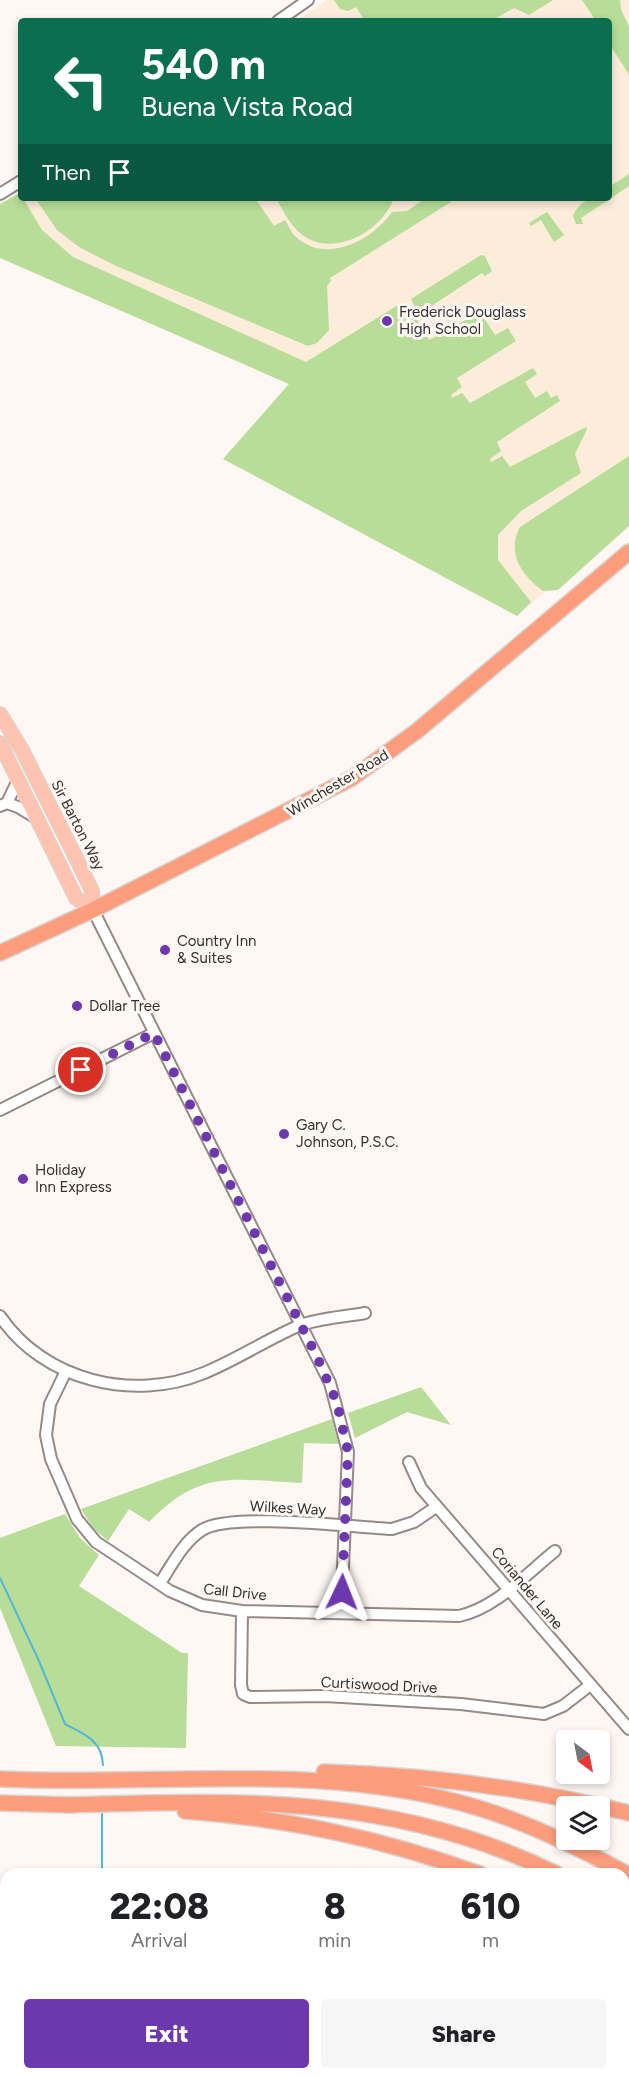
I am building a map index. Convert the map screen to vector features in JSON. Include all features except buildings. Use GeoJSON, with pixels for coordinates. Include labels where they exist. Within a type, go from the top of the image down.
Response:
{"type":"FeatureCollection","features":[{"type":"Feature","properties":{"kind":"highway","name":"Winchester Road"},"geometry":{"type":"LineString","coordinates":[[2,954],[300,807],[376,762],[417,731],[629,552]]}},
{"type":"Feature","properties":{"kind":"highway"},"geometry":{"type":"LineString","coordinates":[[109,1780],[324,1772],[384,1774],[519,1789],[629,1813]]}},
{"type":"Feature","properties":{"kind":"highway"},"geometry":{"type":"LineString","coordinates":[[0,1779],[292,1780],[402,1790],[483,1809],[538,1829],[615,1868]]}},
{"type":"Feature","properties":{"kind":"highway"},"geometry":{"type":"LineString","coordinates":[[65,1805],[249,1802],[341,1809],[409,1820],[454,1833],[542,1868]]}},
{"type":"Feature","properties":{"kind":"highway"},"geometry":{"type":"LineString","coordinates":[[0,1803],[190,1811],[289,1822],[356,1834],[461,1868]]}},
{"type":"Feature","properties":{"kind":"main road","name":"Sir Barton Way"},"geometry":{"type":"LineString","coordinates":[[0,714],[22,750],[92,891],[93,910]]}},
{"type":"Feature","properties":{"kind":"main road"},"geometry":{"type":"LineString","coordinates":[[0,743],[76,898],[93,910]]}},
{"type":"Feature","properties":{"kind":"street"},"geometry":{"type":"LineString","coordinates":[[282,18],[308,0]]}},
{"type":"Feature","properties":{"kind":"street"},"geometry":{"type":"LineString","coordinates":[[0,194],[18,183]]}},
{"type":"Feature","properties":{"kind":"street"},"geometry":{"type":"LineString","coordinates":[[18,780],[3,805],[18,807],[38,819]]}},
{"type":"Feature","properties":{"kind":"street"},"geometry":{"type":"LineString","coordinates":[[93,910],[330,1383],[344,1433],[348,1470],[341,1613]]}},
{"type":"Feature","properties":{"kind":"street"},"geometry":{"type":"LineString","coordinates":[[0,1110],[154,1033]]}},
{"type":"Feature","properties":{"kind":"street"},"geometry":{"type":"LineString","coordinates":[[0,1316],[32,1349],[66,1371],[105,1383],[157,1385],[204,1373],[300,1325],[365,1312]]}},
{"type":"Feature","properties":{"kind":"street","name":"Call Drive"},"geometry":{"type":"LineString","coordinates":[[66,1371],[50,1404],[46,1435],[51,1459],[84,1530],[96,1542],[180,1597],[201,1605],[242,1611],[459,1616],[475,1612],[555,1551]]}},
{"type":"Feature","properties":{"kind":"street","name":"Coriander Lane"},"geometry":{"type":"LineString","coordinates":[[409,1462],[414,1478],[436,1507],[589,1686],[629,1729]]}},
{"type":"Feature","properties":{"kind":"street","name":"Wilkes Way"},"geometry":{"type":"LineString","coordinates":[[160,1583],[193,1537],[214,1524],[241,1520],[344,1527],[402,1527],[436,1507]]}},
{"type":"Feature","properties":{"kind":"street","name":"Curtiswood Drive"},"geometry":{"type":"LineString","coordinates":[[242,1611],[241,1685],[243,1694],[250,1697],[336,1697],[468,1705],[544,1714],[563,1706],[589,1686]]}},
{"type":"Feature","properties":{"kind":"shaded area","name":"Frederick Douglass High School"},"geometry":{"type":"Polygon","coordinates":[[[327,0],[629,0],[629,520],[517,616],[289,384],[0,258],[0,204],[18,194],[18,201],[612,201],[612,18],[301,18],[327,0]]]}},
{"type":"Feature","properties":{"kind":"green space"},"geometry":{"type":"Polygon","coordinates":[[[334,0],[553,0],[529,15],[514,8],[496,18],[363,18],[356,7],[348,11],[340,9],[334,0]]]}},
{"type":"Feature","properties":{"kind":"green space"},"geometry":{"type":"Polygon","coordinates":[[[582,0],[620,0],[621,10],[629,26],[629,75],[612,48],[612,18],[594,18],[582,0]]]}},
{"type":"Feature","properties":{"kind":"green space"},"geometry":{"type":"Polygon","coordinates":[[[629,174],[629,186],[612,197],[612,185],[629,174]]]}},
{"type":"Feature","properties":{"kind":"green space"},"geometry":{"type":"Polygon","coordinates":[[[18,194],[18,201],[25,201],[42,230],[73,257],[306,362],[398,305],[409,306],[429,340],[493,305],[496,310],[484,318],[495,335],[508,328],[516,341],[457,378],[462,387],[451,395],[452,398],[462,393],[470,403],[533,368],[537,374],[525,382],[535,398],[547,391],[551,398],[557,395],[560,401],[497,442],[501,451],[490,459],[491,462],[502,456],[510,467],[586,427],[587,429],[575,454],[581,473],[521,511],[498,535],[498,560],[531,602],[517,616],[223,459],[289,384],[0,258],[0,204],[18,194]]]}},
{"type":"Feature","properties":{"kind":"green space"},"geometry":{"type":"Polygon","coordinates":[[[37,201],[257,201],[274,226],[285,220],[295,236],[307,244],[320,249],[334,249],[347,246],[373,232],[392,212],[407,211],[422,201],[451,202],[330,278],[331,281],[327,286],[329,330],[317,343],[308,346],[114,265],[79,247],[57,230],[37,201]]]}},
{"type":"Feature","properties":{"kind":"green space"},"geometry":{"type":"Polygon","coordinates":[[[278,201],[392,201],[380,220],[370,229],[346,241],[333,244],[319,243],[307,238],[289,220],[278,201]]]}},
{"type":"Feature","properties":{"kind":"green space"},"geometry":{"type":"Polygon","coordinates":[[[606,201],[581,218],[583,224],[576,224],[573,216],[583,203],[606,201]]]}},
{"type":"Feature","properties":{"kind":"green space"},"geometry":{"type":"Polygon","coordinates":[[[547,212],[564,235],[554,242],[541,220],[531,226],[529,223],[547,212]]]}},
{"type":"Feature","properties":{"kind":"green space"},"geometry":{"type":"Polygon","coordinates":[[[481,255],[485,256],[492,271],[485,276],[482,273],[419,314],[411,299],[481,255]]]}},
{"type":"Feature","properties":{"kind":"green space"},"geometry":{"type":"Polygon","coordinates":[[[629,456],[629,526],[558,590],[543,591],[535,585],[518,563],[515,545],[520,527],[629,456]]]}},
{"type":"Feature","properties":{"kind":"green space"},"geometry":{"type":"Polygon","coordinates":[[[421,1387],[451,1425],[407,1412],[355,1438],[348,1413],[421,1387]]]}},
{"type":"Feature","properties":{"kind":"green space"},"geometry":{"type":"Polygon","coordinates":[[[332,1419],[339,1444],[304,1443],[302,1483],[237,1480],[202,1485],[185,1493],[149,1522],[129,1509],[108,1541],[93,1528],[81,1509],[332,1419]]]}},
{"type":"Feature","properties":{"kind":"green space"},"geometry":{"type":"Polygon","coordinates":[[[65,1514],[80,1538],[99,1555],[79,1586],[182,1653],[188,1653],[186,1748],[56,1746],[0,1608],[0,1538],[65,1514]]]}},
{"type":"Feature","properties":{"kind":"waterway"},"geometry":{"type":"LineString","coordinates":[[0,1578],[39,1661],[65,1724],[86,1735],[96,1744],[103,1765]]}},
{"type":"Feature","properties":{"kind":"waterway"},"geometry":{"type":"LineString","coordinates":[[102,1814],[102,1868]]}},
{"type":"Feature","properties":{"kind":"place","name":"Frederick Douglass High School"},"geometry":{"type":"Point","coordinates":[387,321]}},
{"type":"Feature","properties":{"kind":"place","name":"Country Inn & Suites"},"geometry":{"type":"Point","coordinates":[165,950]}},
{"type":"Feature","properties":{"kind":"place","name":"Dollar Tree"},"geometry":{"type":"Point","coordinates":[77,1006]}},
{"type":"Feature","properties":{"kind":"place","name":"Gary C. Johnson, P.S.C."},"geometry":{"type":"Point","coordinates":[284,1134]}},
{"type":"Feature","properties":{"kind":"place","name":"Holiday Inn Express"},"geometry":{"type":"Point","coordinates":[23,1179]}},
{"type":"Feature","properties":{"kind":"route"},"geometry":{"type":"LineString","coordinates":[[81,1070],[154,1033],[330,1383],[348,1452],[342,1592]]}}]}
